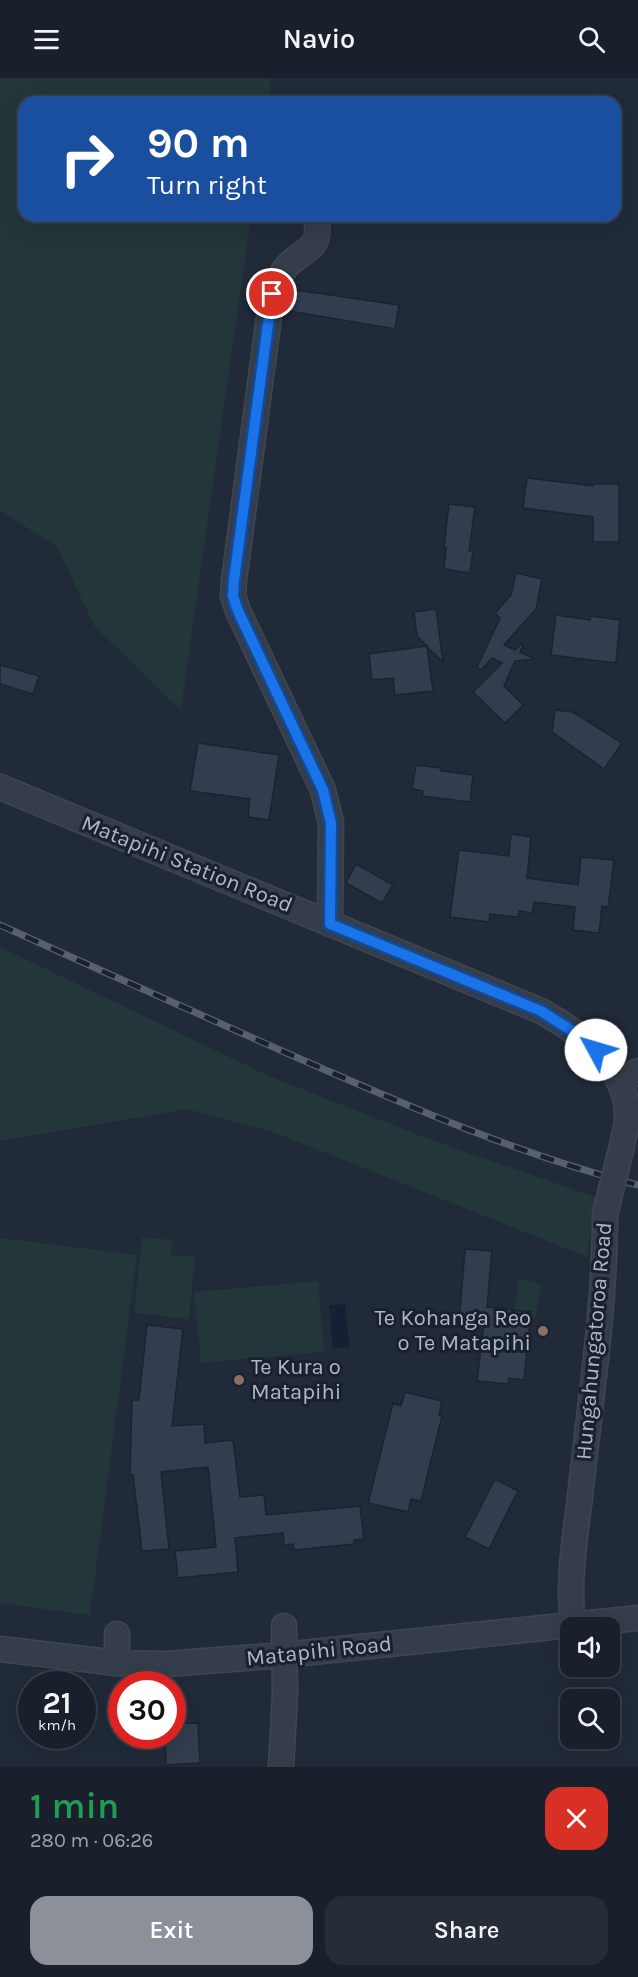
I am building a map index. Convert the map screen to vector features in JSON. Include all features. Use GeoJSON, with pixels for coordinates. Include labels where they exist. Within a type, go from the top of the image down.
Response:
{"type":"FeatureCollection","features":[{"type":"Feature","properties":{"kind":"street"},"geometry":{"type":"LineString","coordinates":[[317,222],[319,232],[310,249],[289,265],[277,280],[272,294],[233,596],[323,790],[331,823],[330,924]]}},
{"type":"Feature","properties":{"kind":"street","name":"Matapihi Station Road"},"geometry":{"type":"LineString","coordinates":[[0,787],[541,1011],[571,1029],[596,1050],[608,1065],[628,1076]]}},
{"type":"Feature","properties":{"kind":"street","name":"Hungahungatoroa Road"},"geometry":{"type":"LineString","coordinates":[[572,1617],[570,1595],[573,1547],[599,1337],[605,1252],[605,1214],[627,1118],[624,1098],[628,1076]]}},
{"type":"Feature","properties":{"kind":"street","name":"Matapihi Road"},"geometry":{"type":"LineString","coordinates":[[620,1620],[638,1618]]}},
{"type":"Feature","properties":{"kind":"street"},"geometry":{"type":"LineString","coordinates":[[281,1767],[285,1694],[284,1626]]}},
{"type":"Feature","properties":{"kind":"street","name":"Matapihi Road"},"geometry":{"type":"LineString","coordinates":[[0,1649],[117,1663],[166,1664],[284,1655],[560,1626]]}},
{"type":"Feature","properties":{"kind":"street"},"geometry":{"type":"LineString","coordinates":[[117,1634],[117,1663]]}},
{"type":"Feature","properties":{"kind":"green space"},"geometry":{"type":"Polygon","coordinates":[[[0,78],[271,78],[269,96],[18,96],[18,222],[250,222],[181,710],[95,627],[57,547],[0,510],[0,78]]]}},
{"type":"Feature","properties":{"kind":"green space"},"geometry":{"type":"Polygon","coordinates":[[[0,947],[271,1077],[437,1142],[596,1197],[587,1257],[273,1132],[187,1109],[0,1141],[0,947]]]}},
{"type":"Feature","properties":{"kind":"green space"},"geometry":{"type":"Polygon","coordinates":[[[142,1237],[172,1240],[171,1255],[195,1257],[189,1319],[134,1313],[142,1237]]]}},
{"type":"Feature","properties":{"kind":"green space"},"geometry":{"type":"Polygon","coordinates":[[[0,1238],[137,1255],[90,1615],[0,1603],[0,1238]]]}},
{"type":"Feature","properties":{"kind":"green space"},"geometry":{"type":"Polygon","coordinates":[[[519,1278],[542,1284],[535,1319],[513,1316],[519,1278]]]}},
{"type":"Feature","properties":{"kind":"green space"},"geometry":{"type":"Polygon","coordinates":[[[318,1281],[324,1352],[201,1363],[194,1292],[318,1281]]]}},
{"type":"Feature","properties":{"kind":"water"},"geometry":{"type":"Polygon","coordinates":[[[345,1304],[350,1347],[333,1349],[329,1305],[345,1304]]]}},
{"type":"Feature","properties":{"kind":"building"},"geometry":{"type":"Polygon","coordinates":[[[289,289],[399,305],[395,329],[284,310],[289,289]]]}},
{"type":"Feature","properties":{"kind":"building"},"geometry":{"type":"Polygon","coordinates":[[[527,478],[593,486],[593,484],[619,484],[619,542],[593,542],[593,517],[523,508],[527,478]]]}},
{"type":"Feature","properties":{"kind":"building"},"geometry":{"type":"Polygon","coordinates":[[[449,504],[475,507],[469,551],[473,551],[470,573],[444,569],[449,504]]]}},
{"type":"Feature","properties":{"kind":"building"},"geometry":{"type":"Polygon","coordinates":[[[516,573],[542,579],[536,609],[504,645],[515,650],[521,644],[523,646],[520,652],[534,659],[515,661],[504,686],[523,705],[505,723],[473,692],[502,663],[492,658],[481,670],[477,667],[500,618],[495,613],[511,595],[516,573]]]}},
{"type":"Feature","properties":{"kind":"building"},"geometry":{"type":"Polygon","coordinates":[[[436,609],[443,662],[427,647],[433,691],[395,695],[393,678],[372,680],[369,654],[427,646],[417,636],[414,612],[436,609]]]}},
{"type":"Feature","properties":{"kind":"building"},"geometry":{"type":"Polygon","coordinates":[[[556,615],[590,620],[590,616],[620,620],[616,663],[551,655],[556,615]]]}},
{"type":"Feature","properties":{"kind":"building"},"geometry":{"type":"Polygon","coordinates":[[[0,665],[39,676],[33,694],[0,684],[0,665]]]}},
{"type":"Feature","properties":{"kind":"building"},"geometry":{"type":"Polygon","coordinates":[[[555,710],[573,712],[622,743],[604,769],[552,732],[555,710]]]}},
{"type":"Feature","properties":{"kind":"building"},"geometry":{"type":"Polygon","coordinates":[[[198,743],[279,755],[269,820],[248,817],[250,799],[190,791],[198,743]]]}},
{"type":"Feature","properties":{"kind":"building"},"geometry":{"type":"Polygon","coordinates":[[[416,765],[473,775],[470,802],[422,796],[423,791],[412,789],[416,765]]]}},
{"type":"Feature","properties":{"kind":"building"},"geometry":{"type":"Polygon","coordinates":[[[511,834],[531,837],[527,878],[578,885],[581,857],[614,860],[608,907],[602,906],[599,933],[573,930],[575,907],[534,902],[532,913],[519,911],[518,917],[490,914],[489,922],[450,917],[459,850],[509,856],[511,834]]]}},
{"type":"Feature","properties":{"kind":"building"},"geometry":{"type":"Polygon","coordinates":[[[356,864],[393,885],[382,903],[346,883],[356,864]]]}},
{"type":"Feature","properties":{"kind":"building"},"geometry":{"type":"Polygon","coordinates":[[[465,1249],[492,1251],[487,1307],[531,1312],[524,1380],[509,1378],[508,1384],[477,1381],[484,1324],[459,1322],[465,1249]]]}},
{"type":"Feature","properties":{"kind":"building"},"geometry":{"type":"Polygon","coordinates":[[[147,1325],[183,1329],[172,1426],[204,1424],[205,1443],[233,1440],[240,1497],[264,1495],[266,1515],[360,1506],[364,1539],[354,1540],[354,1544],[294,1550],[293,1544],[284,1545],[283,1533],[235,1538],[238,1572],[178,1578],[175,1551],[216,1547],[208,1467],[161,1472],[169,1549],[142,1551],[133,1475],[130,1475],[132,1400],[139,1400],[147,1325]]]}},
{"type":"Feature","properties":{"kind":"building"},"geometry":{"type":"Polygon","coordinates":[[[405,1392],[442,1401],[439,1415],[442,1416],[421,1501],[411,1499],[408,1512],[368,1503],[393,1403],[401,1406],[405,1392]]]}},
{"type":"Feature","properties":{"kind":"building"},"geometry":{"type":"Polygon","coordinates":[[[495,1479],[518,1491],[489,1549],[465,1537],[495,1479]]]}},
{"type":"Feature","properties":{"kind":"building"},"geometry":{"type":"Polygon","coordinates":[[[186,1723],[198,1723],[200,1763],[166,1765],[165,1749],[186,1749],[186,1723]]]}},
{"type":"Feature","properties":{"kind":"railway"},"geometry":{"type":"LineString","coordinates":[[0,925],[424,1112],[508,1145],[638,1185]]}},
{"type":"Feature","properties":{"kind":"place","name":"Te Kohanga Reo o Te Matapihi"},"geometry":{"type":"Point","coordinates":[543,1331]}},
{"type":"Feature","properties":{"kind":"place","name":"Te Kura o Matapihi"},"geometry":{"type":"Point","coordinates":[239,1380]}},
{"type":"Feature","properties":{"kind":"route"},"geometry":{"type":"LineString","coordinates":[[272,294],[233,596],[323,790],[331,823],[330,924],[541,1011],[580,1036],[596,1050]]}}]}
